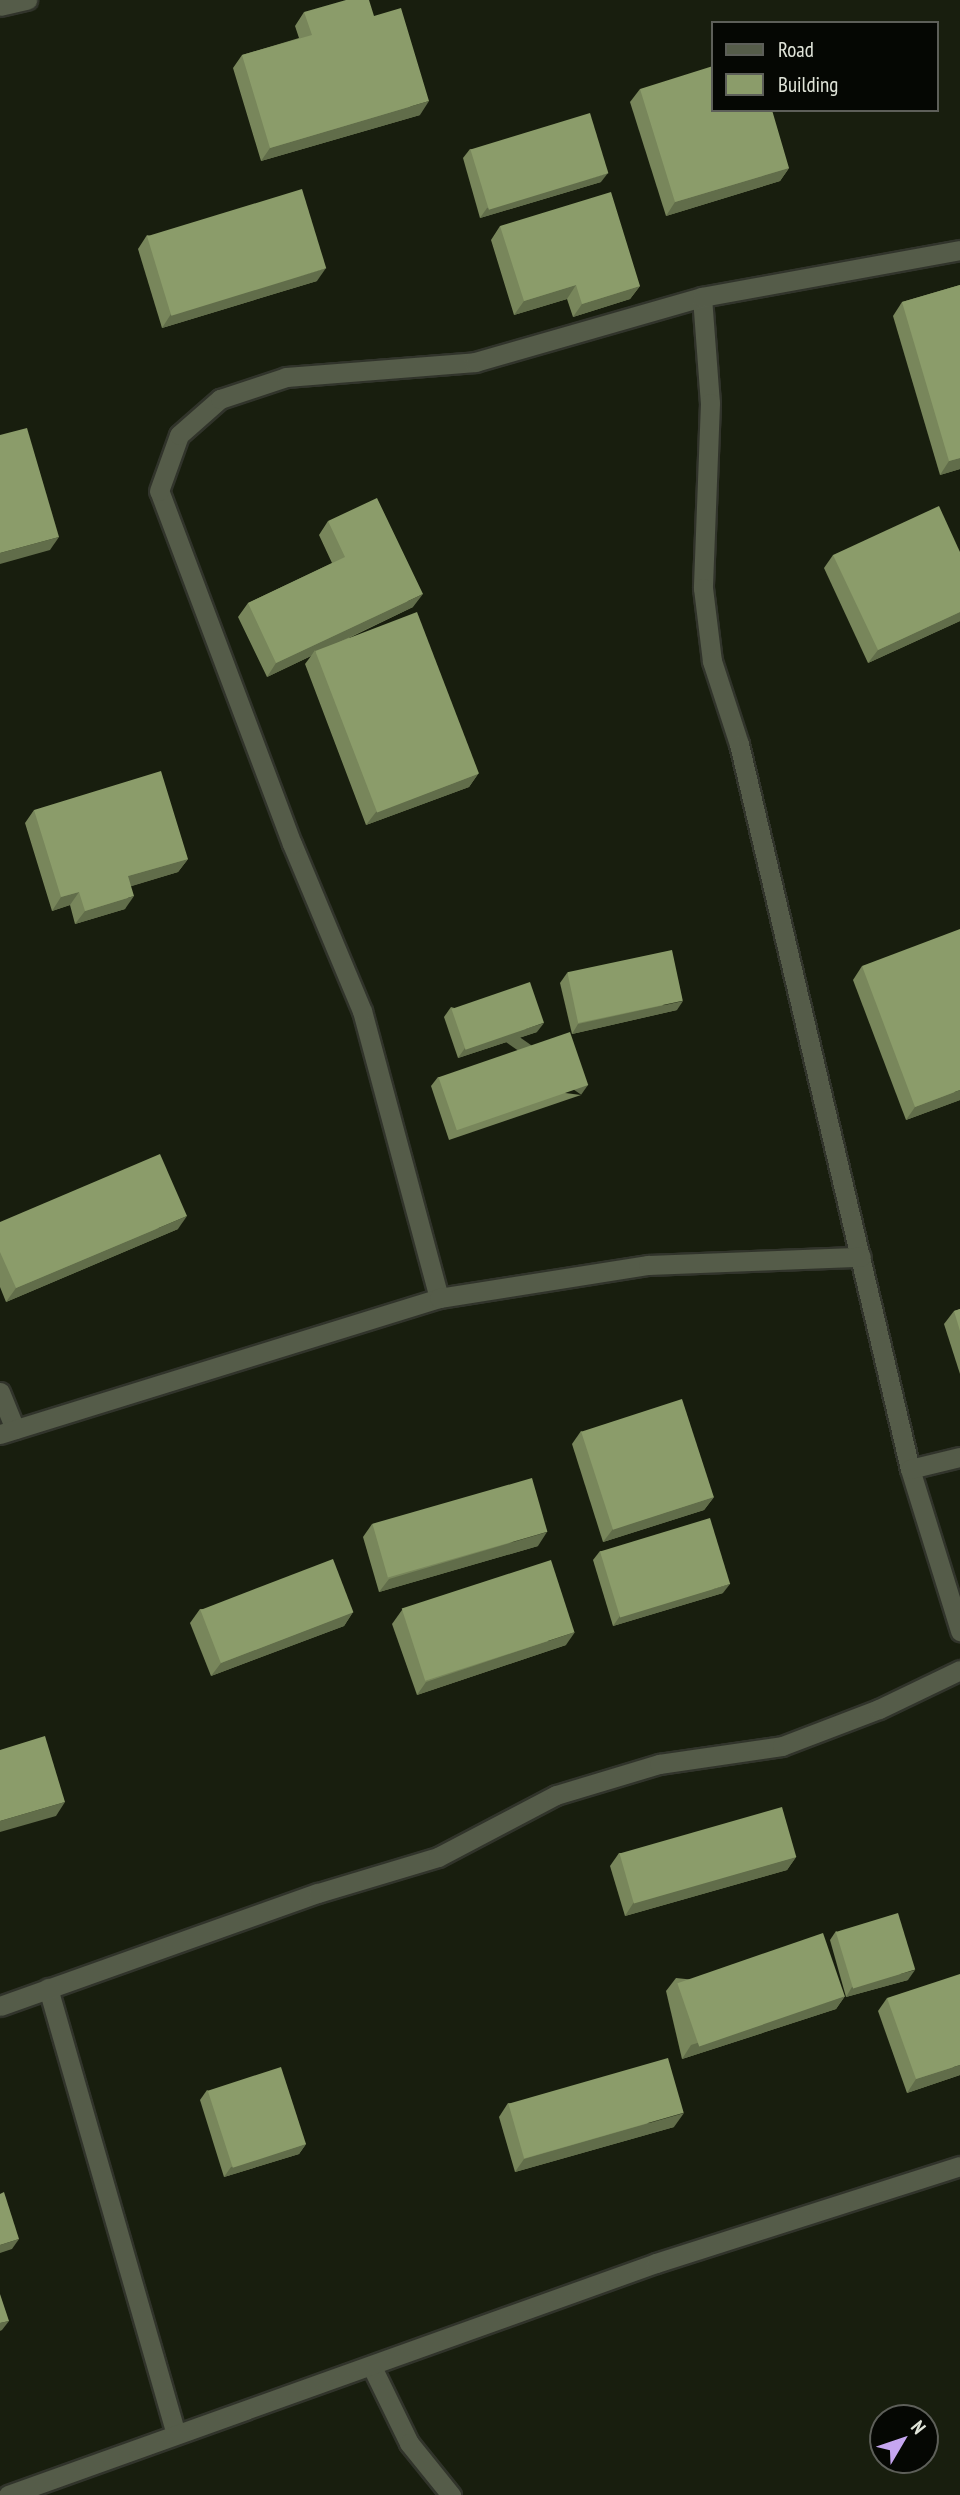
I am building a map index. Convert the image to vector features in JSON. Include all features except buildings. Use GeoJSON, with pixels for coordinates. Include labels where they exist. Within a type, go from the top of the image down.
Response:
{"type":"FeatureCollection","features":[{"type":"Feature","properties":{"kind":"street"},"geometry":{"type":"LineString","coordinates":[[0,6],[27,0]]}},
{"type":"Feature","properties":{"kind":"street"},"geometry":{"type":"LineString","coordinates":[[439,1298],[362,1011],[292,844],[159,491],[179,435],[219,399],[286,377],[475,362],[702,297],[960,250]]}},
{"type":"Feature","properties":{"kind":"street"},"geometry":{"type":"LineString","coordinates":[[702,297],[710,403],[703,588],[712,661],[739,744],[911,1469],[960,1631]]}},
{"type":"Feature","properties":{"kind":"street"},"geometry":{"type":"LineString","coordinates":[[0,1392],[8,1431],[439,1298],[648,1265],[861,1257]]}},
{"type":"Feature","properties":{"kind":"street"},"geometry":{"type":"LineString","coordinates":[[911,1469],[960,1457]]}},
{"type":"Feature","properties":{"kind":"street"},"geometry":{"type":"LineString","coordinates":[[0,2006],[318,1892],[438,1857],[555,1795],[659,1764],[782,1746],[878,1709],[960,1670]]}},
{"type":"Feature","properties":{"kind":"street"},"geometry":{"type":"LineString","coordinates":[[48,1988],[176,2434]]}},
{"type":"Feature","properties":{"kind":"street"},"geometry":{"type":"LineString","coordinates":[[8,2495],[372,2367],[656,2263],[960,2166]]}},
{"type":"Feature","properties":{"kind":"street"},"geometry":{"type":"LineString","coordinates":[[372,2367],[409,2443],[450,2495]]}}]}
